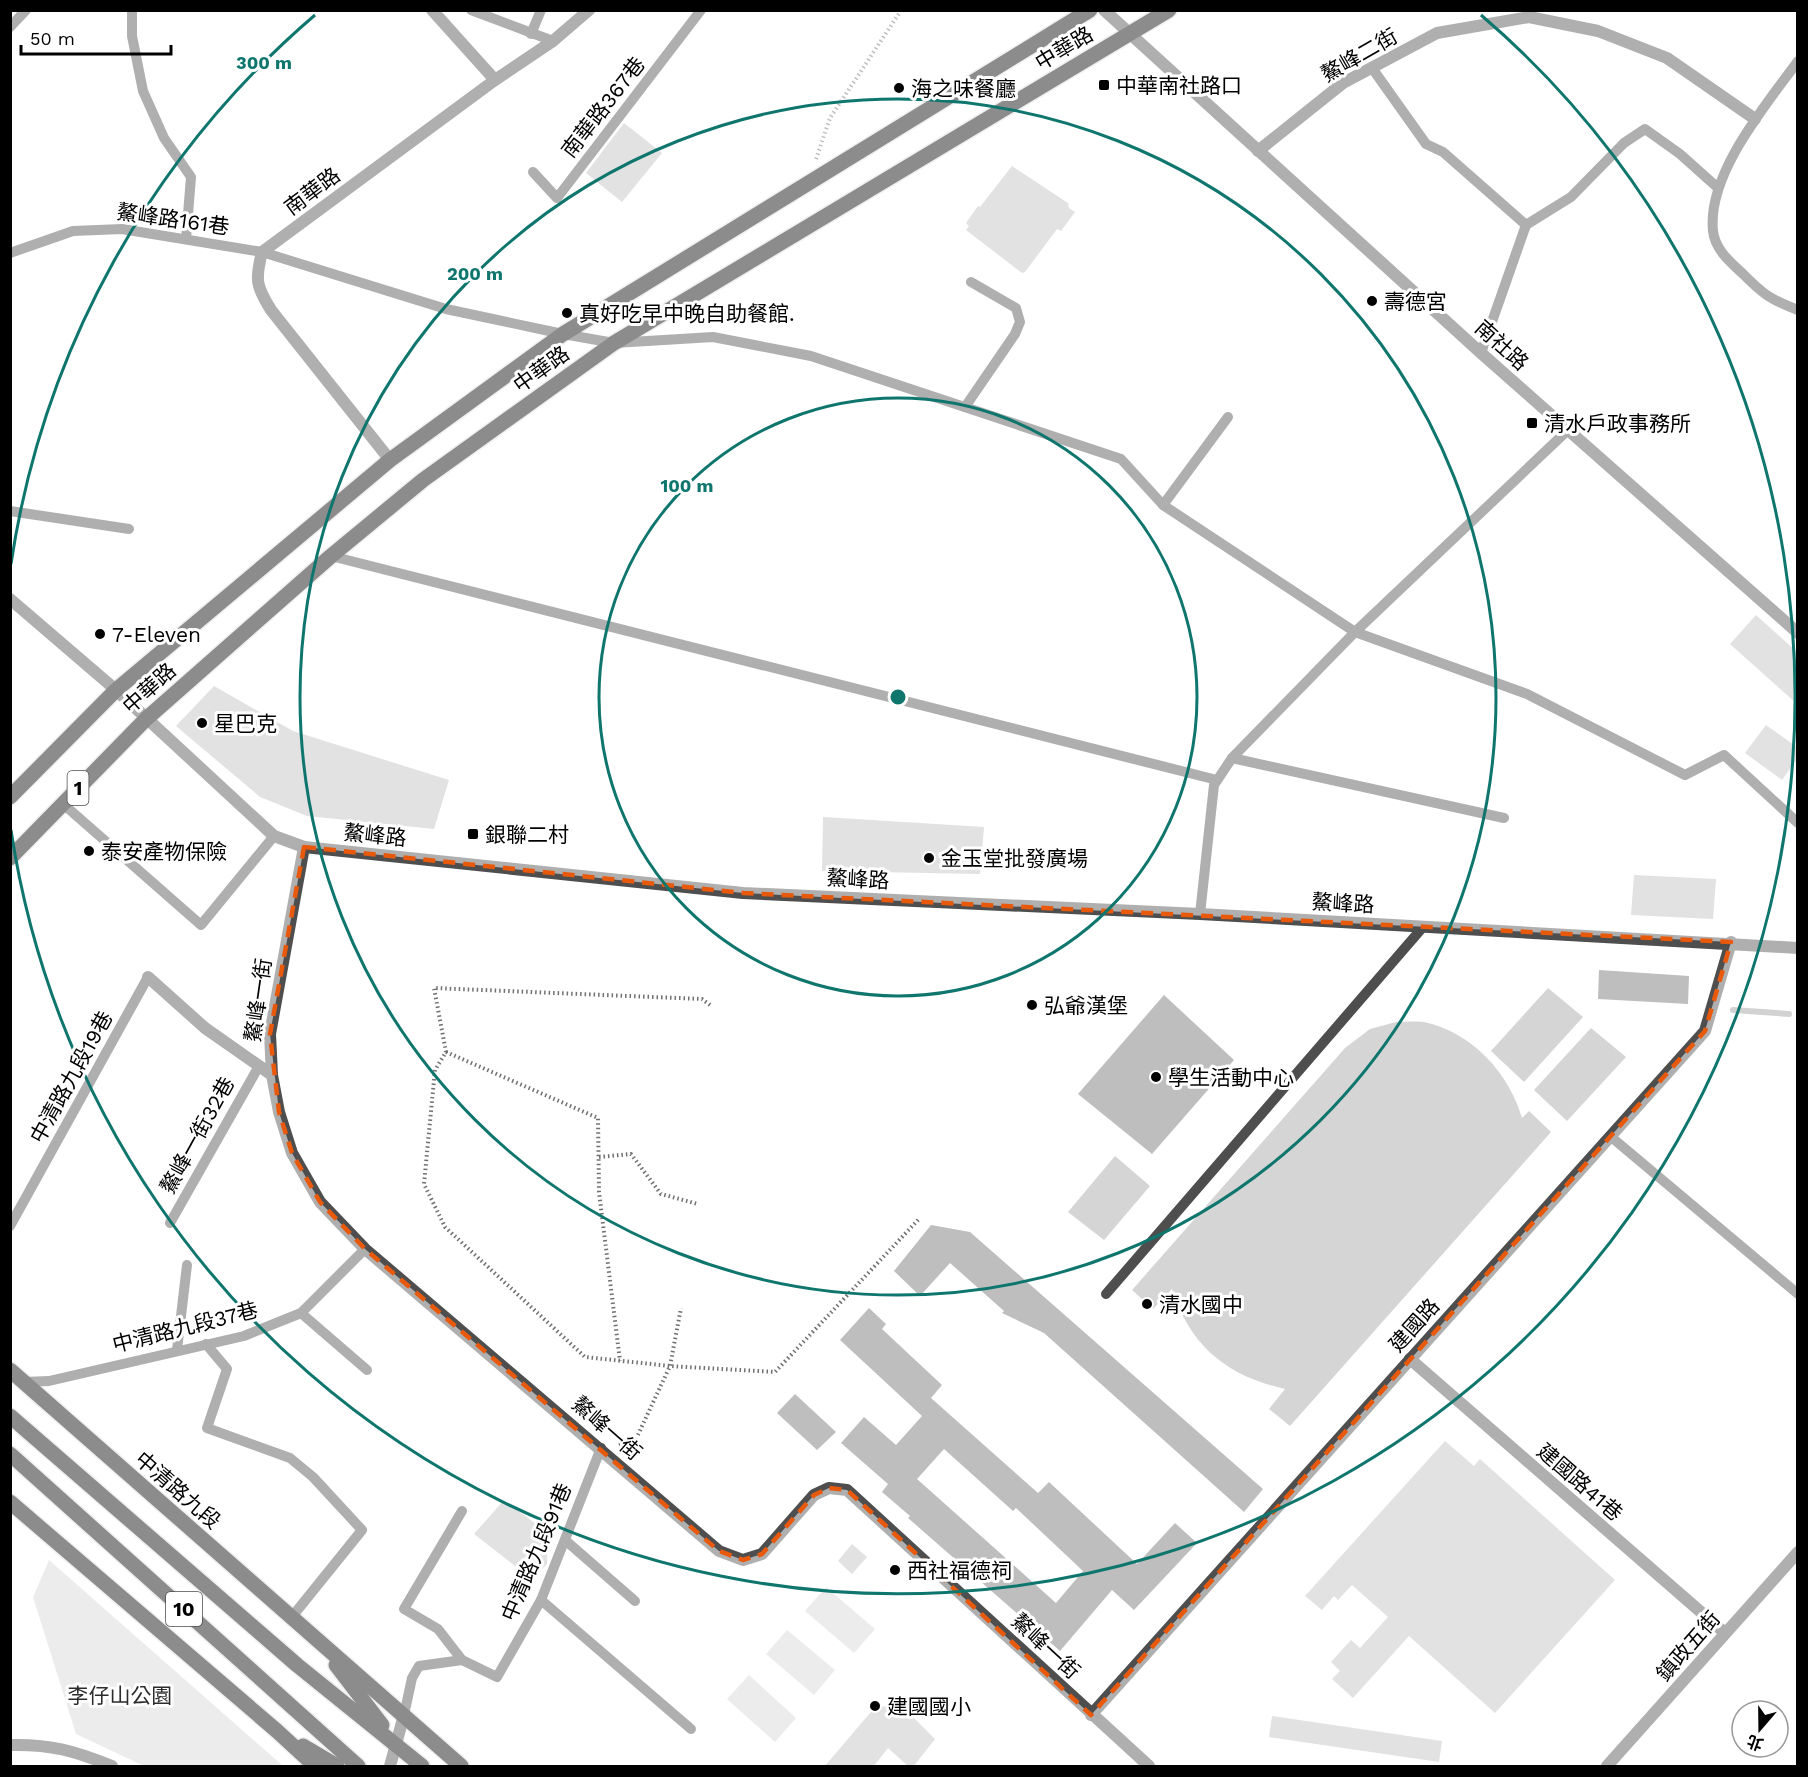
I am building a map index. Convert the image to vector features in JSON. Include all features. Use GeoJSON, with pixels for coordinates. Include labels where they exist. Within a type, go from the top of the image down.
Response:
{"type":"FeatureCollection","features":[{"type":"Feature","properties":{"kind":"main road","name":"中華路"},"geometry":{"type":"LineString","coordinates":[[10,797],[116,690],[390,460],[563,334],[1090,10]]}},
{"type":"Feature","properties":{"kind":"main road","name":"中華路"},"geometry":{"type":"LineString","coordinates":[[10,858],[146,718],[331,556],[423,480],[614,343],[1169,10]]}},
{"type":"Feature","properties":{"kind":"main road","name":"中清路九段"},"geometry":{"type":"LineString","coordinates":[[10,1370],[461,1767]]}},
{"type":"Feature","properties":{"kind":"main road","name":"中清路九段"},"geometry":{"type":"LineString","coordinates":[[10,1416],[297,1665],[397,1743],[423,1767]]}},
{"type":"Feature","properties":{"kind":"main road","name":"10"},"geometry":{"type":"LineString","coordinates":[[10,1454],[358,1766]]}},
{"type":"Feature","properties":{"kind":"main road"},"geometry":{"type":"LineString","coordinates":[[10,1502],[277,1731],[315,1767]]}},
{"type":"Feature","properties":{"kind":"main road","name":"中清路九段"},"geometry":{"type":"LineString","coordinates":[[317,1641],[397,1743]]}},
{"type":"Feature","properties":{"kind":"main road"},"geometry":{"type":"LineString","coordinates":[[277,1731],[337,1767]]}},
{"type":"Feature","properties":{"kind":"street"},"geometry":{"type":"LineString","coordinates":[[432,10],[495,80]]}},
{"type":"Feature","properties":{"kind":"street","name":"南華路"},"geometry":{"type":"LineString","coordinates":[[262,252],[495,80],[553,40],[589,10]]}},
{"type":"Feature","properties":{"kind":"street","name":"南社路"},"geometry":{"type":"LineString","coordinates":[[1104,10],[1481,352],[1797,633]]}},
{"type":"Feature","properties":{"kind":"street","name":"鰲峰二街"},"geometry":{"type":"LineString","coordinates":[[1258,150],[1343,83],[1437,33],[1529,17],[1598,31],[1667,58],[1755,119]]}},
{"type":"Feature","properties":{"kind":"street"},"geometry":{"type":"LineString","coordinates":[[262,252],[256,277],[260,293],[390,460]]}},
{"type":"Feature","properties":{"kind":"street","name":"鰲峰路"},"geometry":{"type":"LineString","coordinates":[[10,599],[116,690],[274,836],[304,848],[743,893],[1200,914],[1731,942],[1797,948]]}},
{"type":"Feature","properties":{"kind":"street","name":"鰲峰一街"},"geometry":{"type":"LineString","coordinates":[[304,848],[270,1034],[272,1075],[279,1112],[292,1153],[320,1202],[365,1249],[719,1551],[743,1560],[762,1554],[814,1495],[829,1488],[847,1490],[1149,1767]]}},
{"type":"Feature","properties":{"kind":"street","name":"建國路"},"geometry":{"type":"LineString","coordinates":[[1091,1714],[1705,1031],[1731,942]]}},
{"type":"Feature","properties":{"kind":"street"},"geometry":{"type":"LineString","coordinates":[[148,978],[206,1028],[272,1075]]}},
{"type":"Feature","properties":{"kind":"street","name":"建國路41巷"},"geometry":{"type":"LineString","coordinates":[[1410,1359],[1725,1633]]}},
{"type":"Feature","properties":{"kind":"street","name":"鎮政五街"},"geometry":{"type":"LineString","coordinates":[[1607,1767],[1797,1552]]}},
{"type":"Feature","properties":{"kind":"street"},"geometry":{"type":"LineString","coordinates":[[390,1767],[404,1715]]}},
{"type":"Feature","properties":{"kind":"street"},"geometry":{"type":"LineString","coordinates":[[10,1745],[33,1744],[77,1751],[112,1767]]}},
{"type":"Feature","properties":{"kind":"lane"},"geometry":{"type":"LineString","coordinates":[[10,27],[26,10]]}},
{"type":"Feature","properties":{"kind":"lane"},"geometry":{"type":"LineString","coordinates":[[132,10],[132,36],[143,91],[164,138],[191,177],[186,239]]}},
{"type":"Feature","properties":{"kind":"lane"},"geometry":{"type":"LineString","coordinates":[[471,10],[531,34],[553,40]]}},
{"type":"Feature","properties":{"kind":"lane"},"geometry":{"type":"LineString","coordinates":[[531,34],[541,10]]}},
{"type":"Feature","properties":{"kind":"lane","name":"南華路367巷"},"geometry":{"type":"LineString","coordinates":[[533,172],[557,198],[701,10]]}},
{"type":"Feature","properties":{"kind":"lane"},"geometry":{"type":"LineString","coordinates":[[1797,61],[1755,119],[1718,188],[1713,231],[1717,245],[1726,258],[1768,298],[1797,310]]}},
{"type":"Feature","properties":{"kind":"lane"},"geometry":{"type":"LineString","coordinates":[[1372,68],[1426,144],[1443,152],[1526,225]]}},
{"type":"Feature","properties":{"kind":"lane"},"geometry":{"type":"LineString","coordinates":[[1481,352],[1526,225],[1571,197],[1624,143],[1645,129],[1680,154],[1718,188]]}},
{"type":"Feature","properties":{"kind":"lane","name":"鰲峰路161巷"},"geometry":{"type":"LineString","coordinates":[[10,253],[73,231],[123,229],[262,252],[446,309],[563,334],[614,343],[713,337],[811,356],[1121,459],[1163,505],[1355,632],[1527,694],[1685,776],[1724,755],[1797,823]]}},
{"type":"Feature","properties":{"kind":"lane"},"geometry":{"type":"LineString","coordinates":[[966,407],[1015,334],[1020,322],[1016,308],[971,282]]}},
{"type":"Feature","properties":{"kind":"lane"},"geometry":{"type":"LineString","coordinates":[[1163,505],[1228,417]]}},
{"type":"Feature","properties":{"kind":"lane"},"geometry":{"type":"LineString","coordinates":[[1200,914],[1214,785],[1232,758],[1355,632],[1569,429]]}},
{"type":"Feature","properties":{"kind":"lane"},"geometry":{"type":"LineString","coordinates":[[10,511],[129,529]]}},
{"type":"Feature","properties":{"kind":"lane"},"geometry":{"type":"LineString","coordinates":[[331,556],[1217,780]]}},
{"type":"Feature","properties":{"kind":"lane"},"geometry":{"type":"LineString","coordinates":[[1232,758],[1504,819]]}},
{"type":"Feature","properties":{"kind":"lane"},"geometry":{"type":"LineString","coordinates":[[62,803],[201,925],[274,836]]}},
{"type":"Feature","properties":{"kind":"lane"},"geometry":{"type":"LineString","coordinates":[[1106,1294],[1423,927]]}},
{"type":"Feature","properties":{"kind":"lane","name":"中清路九段19巷"},"geometry":{"type":"LineString","coordinates":[[10,1226],[148,978]]}},
{"type":"Feature","properties":{"kind":"lane","name":"鰲峰一街32巷"},"geometry":{"type":"LineString","coordinates":[[170,1223],[259,1066]]}},
{"type":"Feature","properties":{"kind":"lane"},"geometry":{"type":"LineString","coordinates":[[1610,1136],[1797,1294]]}},
{"type":"Feature","properties":{"kind":"lane","name":"中清路九段37巷"},"geometry":{"type":"LineString","coordinates":[[24,1382],[49,1381],[244,1336],[302,1313],[365,1249]]}},
{"type":"Feature","properties":{"kind":"lane"},"geometry":{"type":"LineString","coordinates":[[177,1350],[187,1265]]}},
{"type":"Feature","properties":{"kind":"lane"},"geometry":{"type":"LineString","coordinates":[[302,1313],[367,1370]]}},
{"type":"Feature","properties":{"kind":"lane"},"geometry":{"type":"LineString","coordinates":[[207,1344],[227,1368],[207,1428],[290,1458],[313,1477],[362,1530],[291,1618]]}},
{"type":"Feature","properties":{"kind":"lane","name":"中清路九段91巷"},"geometry":{"type":"LineString","coordinates":[[462,1660],[497,1677],[541,1600],[601,1448]]}},
{"type":"Feature","properties":{"kind":"lane"},"geometry":{"type":"LineString","coordinates":[[404,1715],[412,1678],[419,1666],[462,1660],[438,1629],[404,1609],[462,1511]]}},
{"type":"Feature","properties":{"kind":"lane"},"geometry":{"type":"LineString","coordinates":[[565,1540],[635,1601]]}},
{"type":"Feature","properties":{"kind":"lane"},"geometry":{"type":"LineString","coordinates":[[541,1600],[691,1729]]}},
{"type":"Feature","properties":{"kind":"path"},"geometry":{"type":"LineString","coordinates":[[808,182],[830,118],[900,12]]}},
{"type":"Feature","properties":{"kind":"path"},"geometry":{"type":"LineString","coordinates":[[710,1005],[702,999],[434,988],[446,1052],[435,1070],[424,1184],[445,1227],[585,1357],[670,1366],[775,1372],[919,1220]]}},
{"type":"Feature","properties":{"kind":"path"},"geometry":{"type":"LineString","coordinates":[[446,1052],[598,1118],[599,1192],[620,1361]]}},
{"type":"Feature","properties":{"kind":"path"},"geometry":{"type":"LineString","coordinates":[[598,1157],[631,1154],[661,1194],[698,1204]]}},
{"type":"Feature","properties":{"kind":"path"},"geometry":{"type":"LineString","coordinates":[[601,1448],[636,1439],[670,1366],[681,1308]]}},
{"type":"Feature","properties":{"kind":"highlighted area"},"geometry":{"type":"Polygon","coordinates":[[[304,847],[743,893],[1731,942],[1705,1031],[1091,1715],[847,1490],[829,1488],[814,1495],[762,1554],[743,1560],[719,1551],[365,1249],[320,1202],[292,1153],[279,1112],[270,1034],[304,847]]]}},
{"type":"Feature","properties":{"kind":"green space"},"geometry":{"type":"Polygon","coordinates":[[[1548,988],[1583,1017],[1524,1082],[1491,1051],[1548,988]]]}},
{"type":"Feature","properties":{"kind":"green space"},"geometry":{"type":"Polygon","coordinates":[[[1396,1022],[1424,1022],[1441,1027],[1473,1045],[1498,1070],[1516,1101],[1522,1118],[1529,1111],[1551,1132],[1290,1426],[1269,1409],[1285,1389],[1245,1376],[1213,1356],[1189,1327],[1172,1289],[1153,1309],[1132,1290],[1345,1048],[1370,1029],[1396,1022]]]}},
{"type":"Feature","properties":{"kind":"green space"},"geometry":{"type":"Polygon","coordinates":[[[1591,1028],[1626,1057],[1567,1121],[1534,1090],[1591,1028]]]}},
{"type":"Feature","properties":{"kind":"green space"},"geometry":{"type":"Polygon","coordinates":[[[1115,1156],[1150,1186],[1104,1240],[1068,1212],[1115,1156]]]}},
{"type":"Feature","properties":{"kind":"green space","name":"李仔山公園"},"geometry":{"type":"Polygon","coordinates":[[[49,1560],[283,1766],[144,1766],[76,1734],[33,1597],[49,1560]]]}},
{"type":"Feature","properties":{"kind":"green space"},"geometry":{"type":"Polygon","coordinates":[[[826,1587],[875,1629],[854,1653],[805,1611],[826,1587]]]}},
{"type":"Feature","properties":{"kind":"green space"},"geometry":{"type":"Polygon","coordinates":[[[787,1630],[835,1670],[814,1695],[766,1654],[787,1630]]]}},
{"type":"Feature","properties":{"kind":"green space"},"geometry":{"type":"Polygon","coordinates":[[[749,1675],[796,1718],[775,1742],[727,1699],[749,1675]]]}},
{"type":"Feature","properties":{"kind":"building"},"geometry":{"type":"Polygon","coordinates":[[[624,123],[662,153],[622,202],[586,173],[624,123]]]}},
{"type":"Feature","properties":{"kind":"building"},"geometry":{"type":"Polygon","coordinates":[[[1012,166],[1068,203],[1069,208],[1075,212],[1061,231],[1057,229],[1022,273],[966,230],[969,226],[966,223],[978,206],[980,207],[1012,166]]]}},
{"type":"Feature","properties":{"kind":"building"},"geometry":{"type":"Polygon","coordinates":[[[1756,615],[1797,652],[1797,704],[1730,644],[1756,615]]]}},
{"type":"Feature","properties":{"kind":"building"},"geometry":{"type":"Polygon","coordinates":[[[214,686],[293,731],[449,780],[434,829],[307,816],[260,797],[176,726],[214,686]]]}},
{"type":"Feature","properties":{"kind":"building"},"geometry":{"type":"Polygon","coordinates":[[[1766,725],[1797,747],[1797,759],[1782,780],[1745,753],[1766,725]]]}},
{"type":"Feature","properties":{"kind":"building"},"geometry":{"type":"Polygon","coordinates":[[[823,817],[984,827],[980,874],[822,871],[823,817]]]}},
{"type":"Feature","properties":{"kind":"building"},"geometry":{"type":"Polygon","coordinates":[[[1634,875],[1716,879],[1713,919],[1631,915],[1634,875]]]}},
{"type":"Feature","properties":{"kind":"building"},"geometry":{"type":"Polygon","coordinates":[[[1599,970],[1689,976],[1688,1004],[1598,999],[1599,970]]]}},
{"type":"Feature","properties":{"kind":"building","name":"學生活動中心"},"geometry":{"type":"Polygon","coordinates":[[[1164,995],[1234,1060],[1152,1154],[1078,1094],[1164,995]]]}},
{"type":"Feature","properties":{"kind":"building"},"geometry":{"type":"Polygon","coordinates":[[[931,1225],[970,1232],[1263,1489],[1244,1512],[1044,1333],[1002,1313],[1004,1311],[950,1263],[920,1296],[894,1271],[931,1225]]]}},
{"type":"Feature","properties":{"kind":"building"},"geometry":{"type":"Polygon","coordinates":[[[869,1308],[886,1324],[882,1329],[942,1385],[931,1398],[1038,1493],[1049,1482],[1137,1564],[1175,1523],[1197,1543],[1134,1610],[1112,1590],[1060,1651],[908,1518],[910,1516],[882,1492],[888,1484],[841,1443],[864,1417],[896,1445],[922,1416],[840,1340],[869,1308]],[[944,1449],[917,1479],[1056,1603],[1083,1571],[1016,1508],[1013,1511],[944,1449]]]}},
{"type":"Feature","properties":{"kind":"building"},"geometry":{"type":"Polygon","coordinates":[[[795,1394],[836,1432],[817,1450],[777,1413],[795,1394]]]}},
{"type":"Feature","properties":{"kind":"building"},"geometry":{"type":"Polygon","coordinates":[[[1445,1441],[1474,1466],[1480,1459],[1615,1580],[1495,1713],[1409,1636],[1353,1698],[1332,1679],[1340,1671],[1331,1662],[1351,1640],[1360,1648],[1388,1617],[1352,1585],[1338,1600],[1334,1596],[1322,1610],[1305,1596],[1445,1441]]]}},
{"type":"Feature","properties":{"kind":"building"},"geometry":{"type":"Polygon","coordinates":[[[504,1500],[548,1533],[547,1564],[532,1579],[474,1534],[504,1500]]]}},
{"type":"Feature","properties":{"kind":"building"},"geometry":{"type":"Polygon","coordinates":[[[852,1544],[867,1557],[852,1574],[838,1561],[852,1544]]]}},
{"type":"Feature","properties":{"kind":"building"},"geometry":{"type":"Polygon","coordinates":[[[889,1706],[909,1713],[935,1739],[913,1767],[909,1767],[888,1748],[873,1767],[824,1767],[870,1713],[879,1707],[889,1706]]]}},
{"type":"Feature","properties":{"kind":"building"},"geometry":{"type":"Polygon","coordinates":[[[1272,1716],[1442,1741],[1439,1762],[1269,1737],[1272,1716]]]}},
{"type":"Feature","properties":{"kind":"waterway"},"geometry":{"type":"LineString","coordinates":[[1733,1010],[1789,1014]]}},
{"type":"Feature","properties":{"kind":"place","name":"中華南社路口"},"geometry":{"type":"Point","coordinates":[1104,85]}},
{"type":"Feature","properties":{"kind":"place","name":"海之味餐廳"},"geometry":{"type":"Point","coordinates":[899,88]}},
{"type":"Feature","properties":{"kind":"place","name":"壽德宮"},"geometry":{"type":"Point","coordinates":[1372,301]}},
{"type":"Feature","properties":{"kind":"place","name":"真好吃早中晚自助餐館."},"geometry":{"type":"Point","coordinates":[567,313]}},
{"type":"Feature","properties":{"kind":"place","name":"清水戶政事務所"},"geometry":{"type":"Point","coordinates":[1532,423]}},
{"type":"Feature","properties":{"kind":"place","name":"7-Eleven"},"geometry":{"type":"Point","coordinates":[100,634]}},
{"type":"Feature","properties":{"kind":"place","name":"星巴克"},"geometry":{"type":"Point","coordinates":[202,723]}},
{"type":"Feature","properties":{"kind":"place","name":"銀聯二村"},"geometry":{"type":"Point","coordinates":[473,834]}},
{"type":"Feature","properties":{"kind":"place","name":"泰安產物保險"},"geometry":{"type":"Point","coordinates":[89,851]}},
{"type":"Feature","properties":{"kind":"place","name":"金玉堂批發廣場"},"geometry":{"type":"Point","coordinates":[929,858]}},
{"type":"Feature","properties":{"kind":"place","name":"弘爺漢堡"},"geometry":{"type":"Point","coordinates":[1032,1005]}},
{"type":"Feature","properties":{"kind":"place","name":"學生活動中心"},"geometry":{"type":"Point","coordinates":[1156,1077]}},
{"type":"Feature","properties":{"kind":"place","name":"清水國中"},"geometry":{"type":"Point","coordinates":[1147,1304]}},
{"type":"Feature","properties":{"kind":"place","name":"西社福德祠"},"geometry":{"type":"Point","coordinates":[895,1570]}},
{"type":"Feature","properties":{"kind":"place","name":"建國國小"},"geometry":{"type":"Point","coordinates":[875,1706]}}]}
